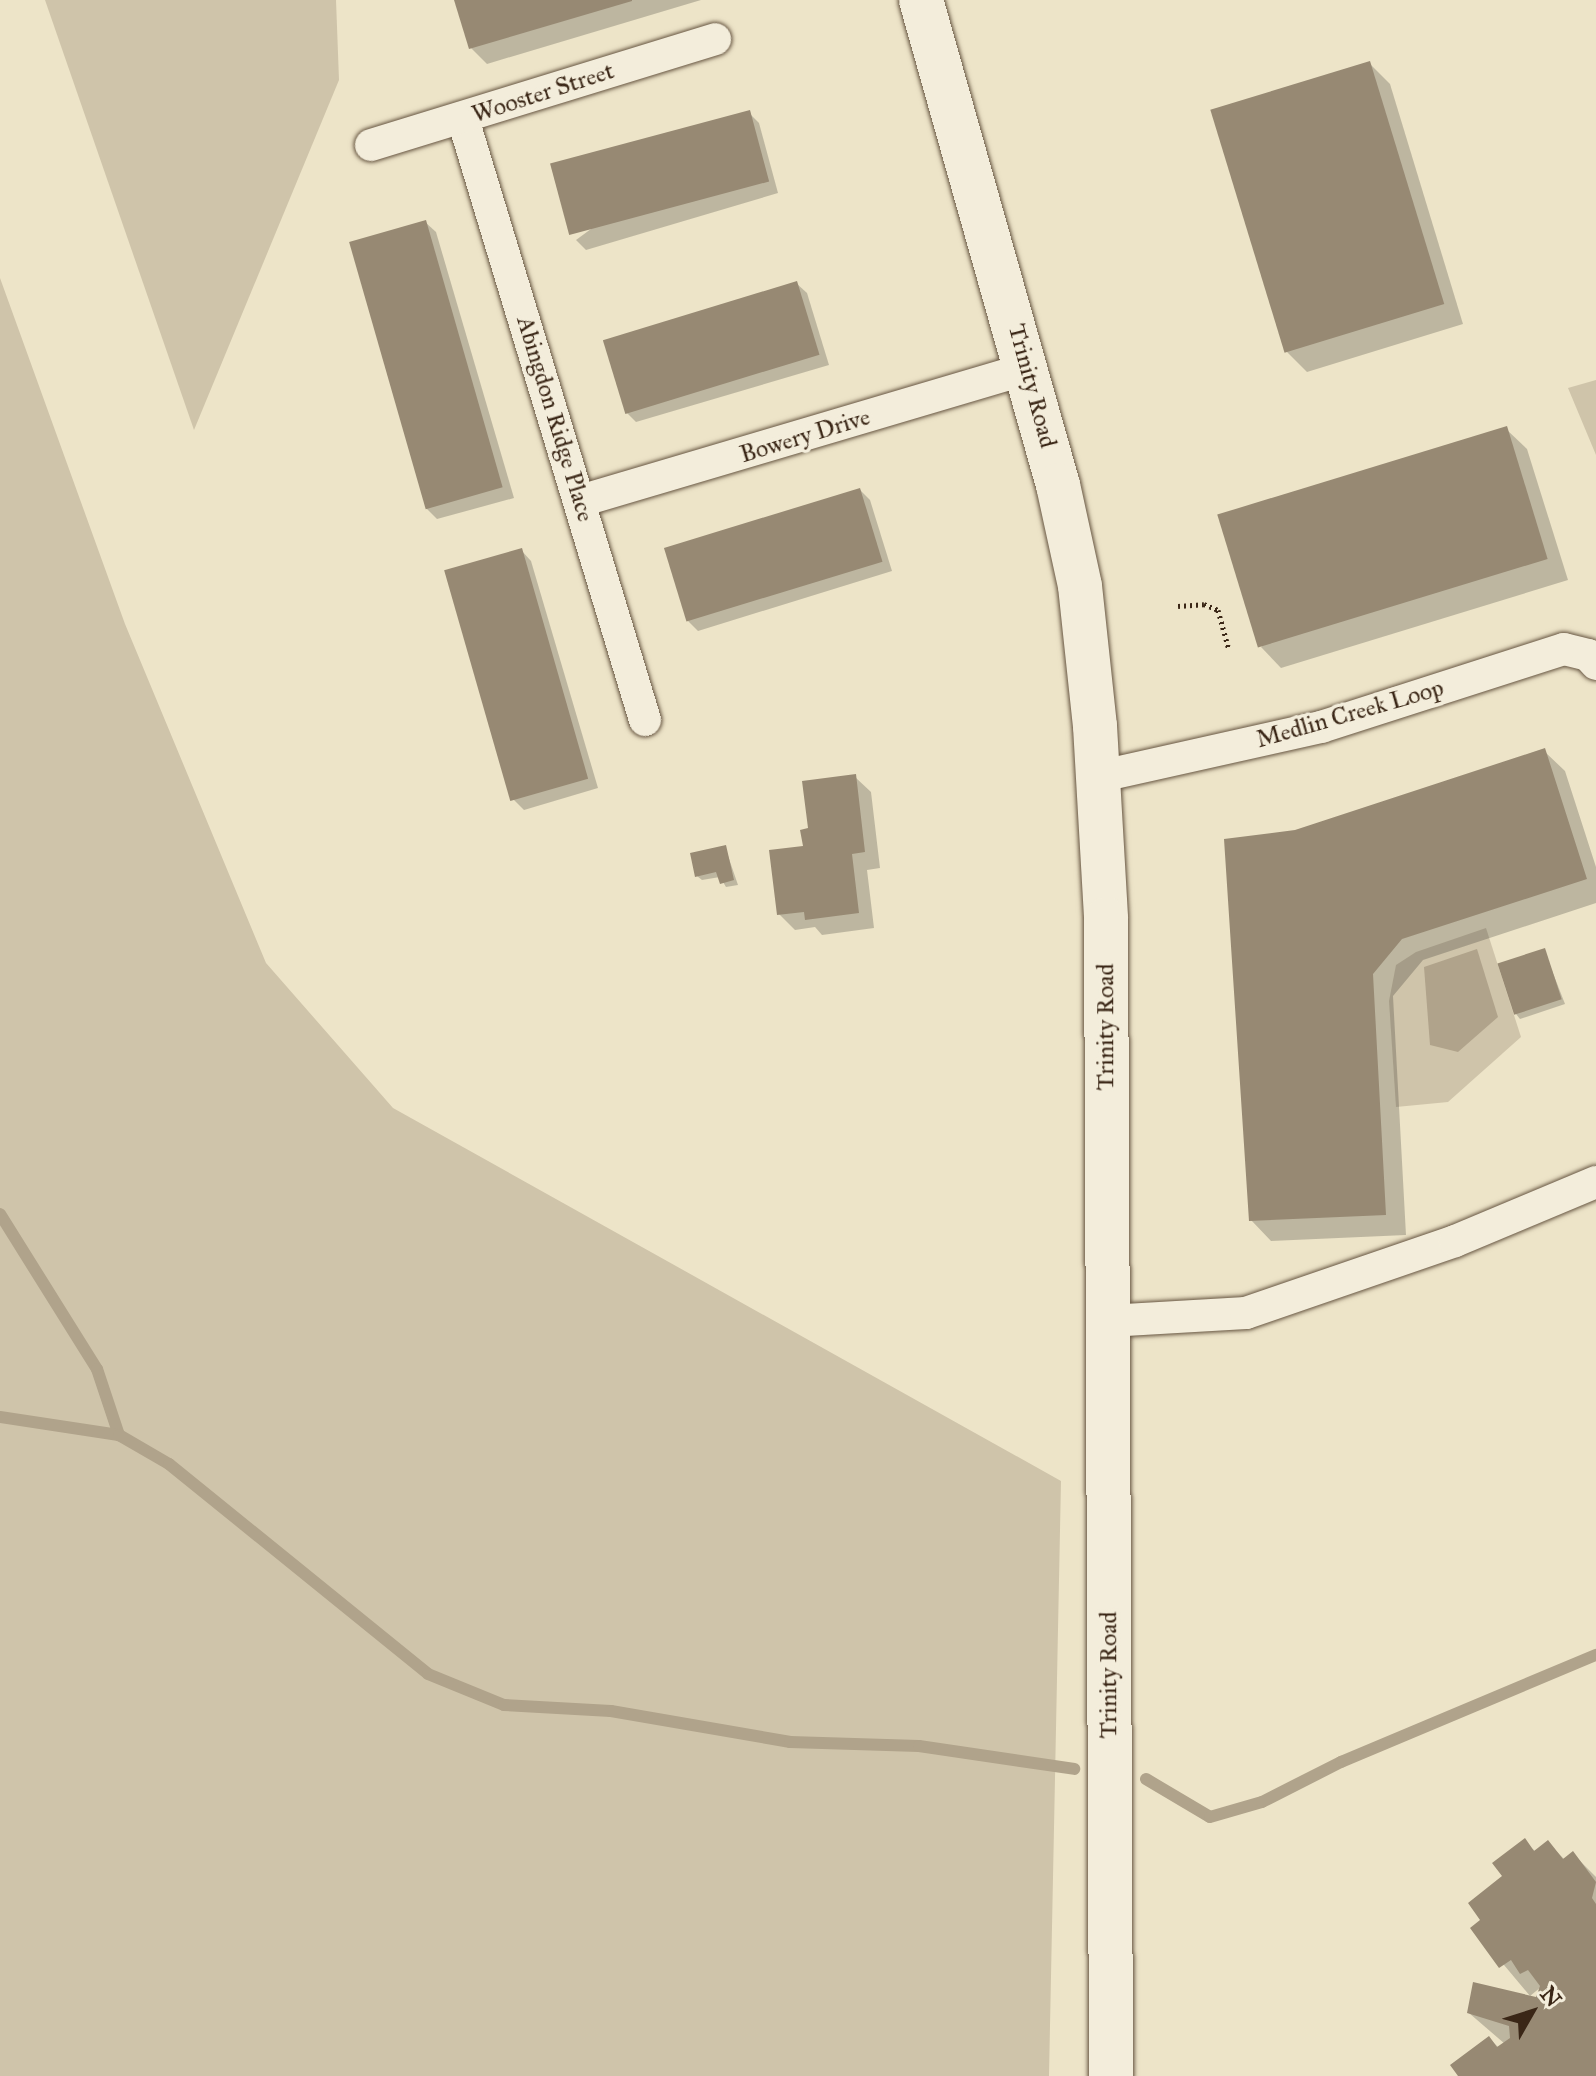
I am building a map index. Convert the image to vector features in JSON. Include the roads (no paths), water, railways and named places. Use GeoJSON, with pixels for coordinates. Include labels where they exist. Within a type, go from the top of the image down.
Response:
{"type":"FeatureCollection","features":[{"type":"Feature","properties":{"kind":"main road","name":"Trinity Road"},"geometry":{"type":"LineString","coordinates":[[921,0],[1029,368],[1080,586],[1106,919],[1111,2076]]}},
{"type":"Feature","properties":{"kind":"street","name":"Wooster Street"},"geometry":{"type":"LineString","coordinates":[[371,145],[715,39]]}},
{"type":"Feature","properties":{"kind":"street","name":"Abingdon Ridge Place"},"geometry":{"type":"LineString","coordinates":[[463,119],[645,720]]}},
{"type":"Feature","properties":{"kind":"street","name":"Bowery Drive"},"geometry":{"type":"LineString","coordinates":[[580,501],[1029,368]]}},
{"type":"Feature","properties":{"kind":"street","name":"Medlin Creek Loop"},"geometry":{"type":"LineString","coordinates":[[1097,777],[1321,727],[1564,649],[1588,655],[1596,664]]}},
{"type":"Feature","properties":{"kind":"street"},"geometry":{"type":"LineString","coordinates":[[1108,1321],[1246,1313],[1455,1241],[1596,1182]]}},
{"type":"Feature","properties":{"kind":"waterway"},"geometry":{"type":"LineString","coordinates":[[0,1214],[97,1369],[119,1435]]}},
{"type":"Feature","properties":{"kind":"waterway"},"geometry":{"type":"LineString","coordinates":[[0,1417],[119,1435],[169,1464],[428,1674],[504,1705],[611,1711],[790,1742],[919,1746],[1074,1769]]}},
{"type":"Feature","properties":{"kind":"waterway"},"geometry":{"type":"LineString","coordinates":[[1146,1779],[1210,1817],[1262,1802],[1341,1762],[1596,1655]]}}]}
